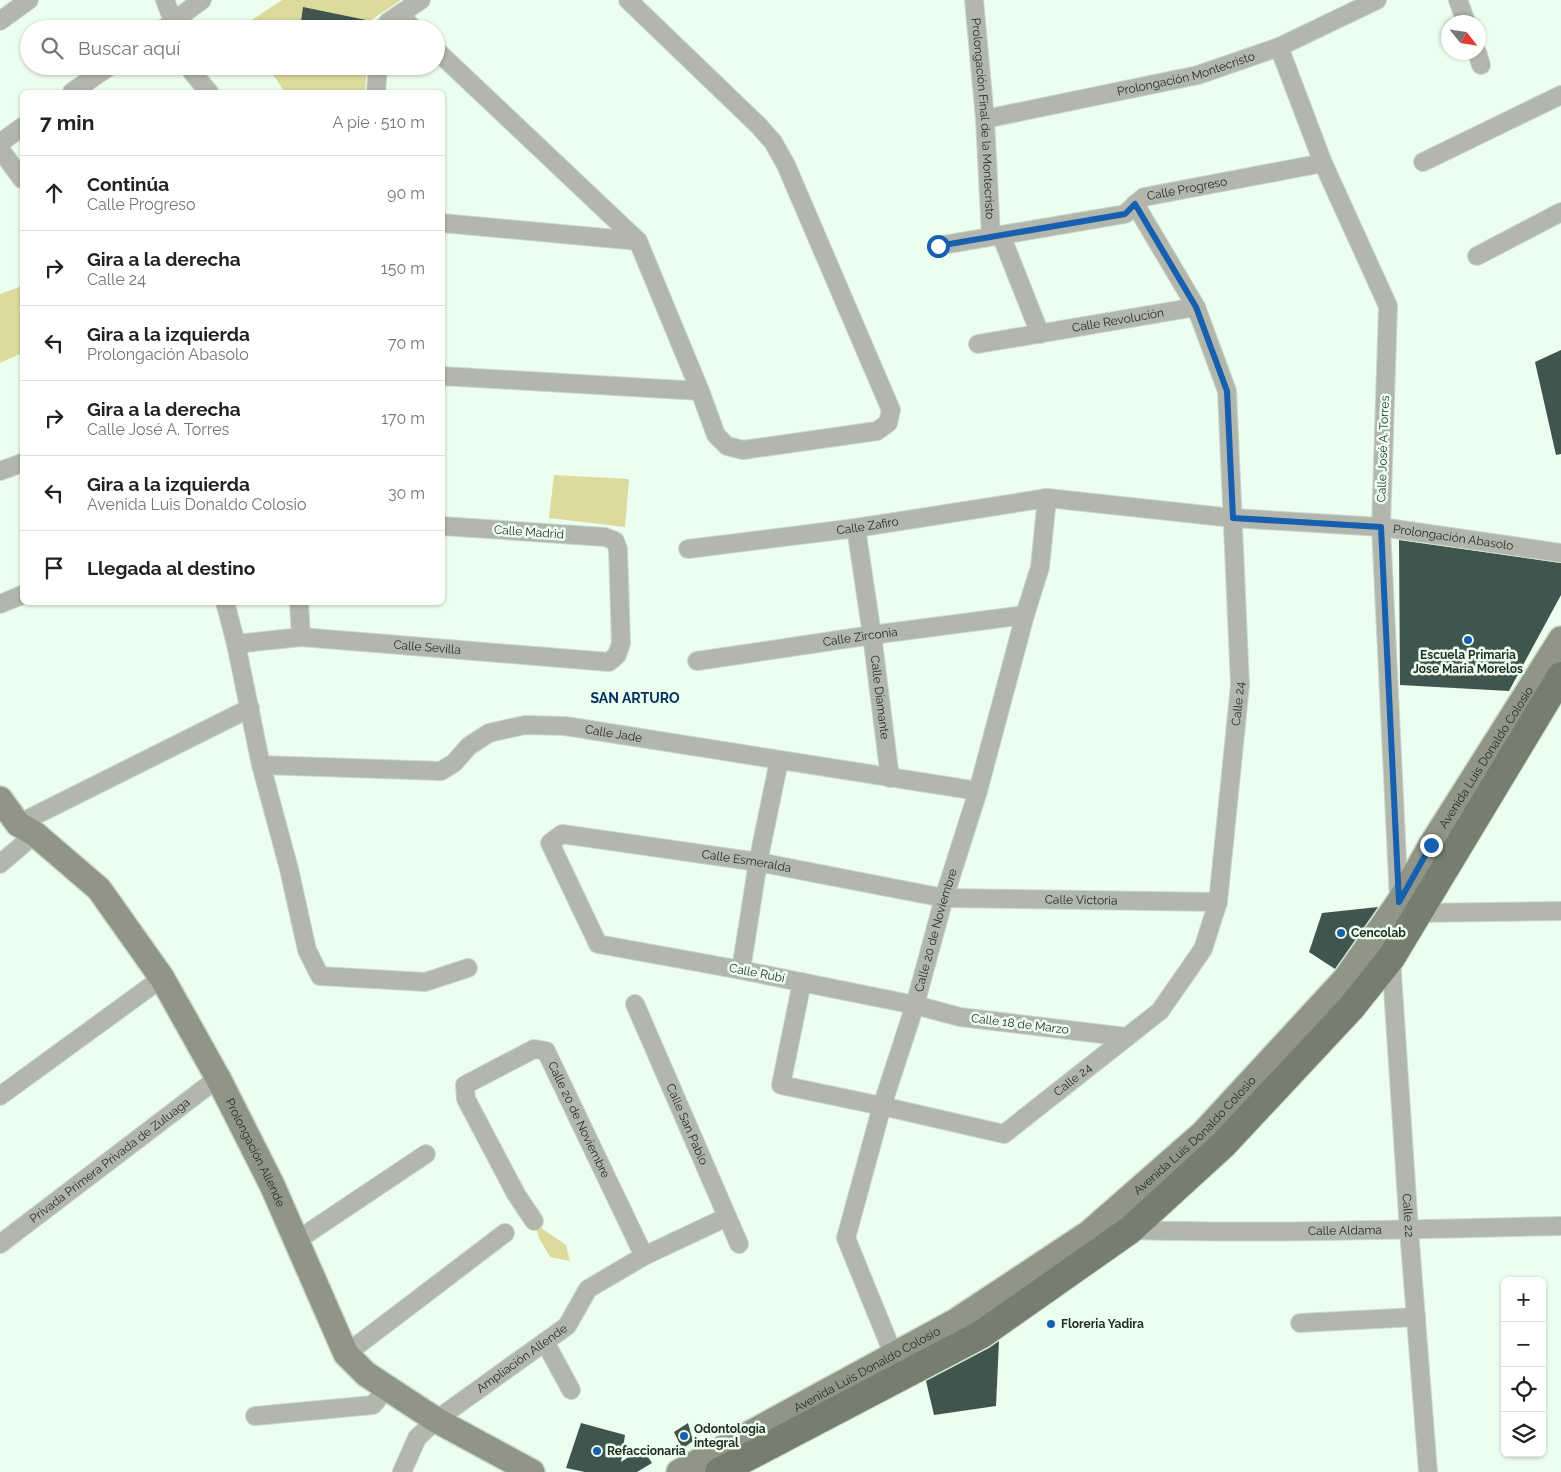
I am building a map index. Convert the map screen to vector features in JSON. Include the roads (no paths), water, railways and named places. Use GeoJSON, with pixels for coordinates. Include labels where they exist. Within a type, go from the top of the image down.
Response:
{"type":"FeatureCollection","features":[{"type":"Feature","properties":{"kind":"main road","name":"Avenida Luis Donaldo Colosio"},"geometry":{"type":"LineString","coordinates":[[719,1472],[982,1334],[1130,1230],[1223,1145],[1351,1008],[1391,958],[1431,845],[1561,639]]}},
{"type":"Feature","properties":{"kind":"main road","name":"Avenida Luis Donaldo Colosio"},"geometry":{"type":"LineString","coordinates":[[679,1472],[956,1321],[1089,1233],[1203,1133],[1408,908],[1561,676]]}},
{"type":"Feature","properties":{"kind":"main road","name":"Prolongación Allende"},"geometry":{"type":"LineString","coordinates":[[0,799],[26,829],[99,889],[162,978],[218,1078],[272,1184],[346,1354],[366,1374],[436,1420],[532,1472]]}},
{"type":"Feature","properties":{"kind":"street"},"geometry":{"type":"LineString","coordinates":[[0,21],[29,0]]}},
{"type":"Feature","properties":{"kind":"street"},"geometry":{"type":"LineString","coordinates":[[165,0],[170,20]]}},
{"type":"Feature","properties":{"kind":"street"},"geometry":{"type":"LineString","coordinates":[[178,20],[202,0]]}},
{"type":"Feature","properties":{"kind":"street"},"geometry":{"type":"LineString","coordinates":[[391,20],[421,0]]}},
{"type":"Feature","properties":{"kind":"street"},"geometry":{"type":"LineString","coordinates":[[445,59],[638,241],[700,391],[716,435],[727,446],[743,450],[877,431],[888,423],[891,410],[786,165],[773,142],[759,126],[628,0]]}},
{"type":"Feature","properties":{"kind":"street","name":"Prolongación Final de la Montecristo"},"geometry":{"type":"LineString","coordinates":[[974,0],[996,236],[1040,334]]}},
{"type":"Feature","properties":{"kind":"street","name":"Prolongación Montecristo"},"geometry":{"type":"LineString","coordinates":[[985,119],[1198,75],[1279,47],[1377,0]]}},
{"type":"Feature","properties":{"kind":"street"},"geometry":{"type":"LineString","coordinates":[[1458,0],[1463,15]]}},
{"type":"Feature","properties":{"kind":"street"},"geometry":{"type":"LineString","coordinates":[[400,15],[405,20]]}},
{"type":"Feature","properties":{"kind":"street","name":"Calle José A. Torres"},"geometry":{"type":"LineString","coordinates":[[1279,47],[1323,163],[1388,306],[1381,527],[1408,908]]}},
{"type":"Feature","properties":{"kind":"street"},"geometry":{"type":"LineString","coordinates":[[75,90],[97,75]]}},
{"type":"Feature","properties":{"kind":"street"},"geometry":{"type":"LineString","coordinates":[[195,75],[207,90]]}},
{"type":"Feature","properties":{"kind":"street"},"geometry":{"type":"LineString","coordinates":[[376,90],[377,75]]}},
{"type":"Feature","properties":{"kind":"street"},"geometry":{"type":"LineString","coordinates":[[1423,162],[1561,96]]}},
{"type":"Feature","properties":{"kind":"street"},"geometry":{"type":"LineString","coordinates":[[0,143],[20,128]]}},
{"type":"Feature","properties":{"kind":"street"},"geometry":{"type":"LineString","coordinates":[[0,149],[20,176]]}},
{"type":"Feature","properties":{"kind":"street","name":"Calle Progreso"},"geometry":{"type":"LineString","coordinates":[[938,246],[1125,214],[1144,197],[1323,163]]}},
{"type":"Feature","properties":{"kind":"street","name":"Calle 24"},"geometry":{"type":"LineString","coordinates":[[882,1106],[1004,1134],[1160,1012],[1203,949],[1218,902],[1240,685],[1227,391],[1196,307],[1135,204]]}},
{"type":"Feature","properties":{"kind":"street"},"geometry":{"type":"LineString","coordinates":[[1477,256],[1561,212]]}},
{"type":"Feature","properties":{"kind":"street"},"geometry":{"type":"LineString","coordinates":[[445,223],[638,241]]}},
{"type":"Feature","properties":{"kind":"street","name":"Calle Revolución"},"geometry":{"type":"LineString","coordinates":[[978,344],[1196,307]]}},
{"type":"Feature","properties":{"kind":"street"},"geometry":{"type":"LineString","coordinates":[[445,376],[700,391]]}},
{"type":"Feature","properties":{"kind":"street"},"geometry":{"type":"LineString","coordinates":[[0,471],[20,463]]}},
{"type":"Feature","properties":{"kind":"street","name":"Prolongación Abasolo"},"geometry":{"type":"LineString","coordinates":[[1048,498],[1233,518],[1381,527],[1561,553]]}},
{"type":"Feature","properties":{"kind":"street","name":"Calle Zafiro"},"geometry":{"type":"LineString","coordinates":[[688,549],[856,528],[1048,498]]}},
{"type":"Feature","properties":{"kind":"street","name":"Calle 20 de Noviembre"},"geometry":{"type":"LineString","coordinates":[[894,1356],[846,1238],[882,1106],[915,1005],[944,898],[978,791],[1025,615],[1040,567],[1048,498]]}},
{"type":"Feature","properties":{"kind":"street","name":"Calle Madrid"},"geometry":{"type":"LineString","coordinates":[[445,526],[605,537],[615,541],[618,549],[621,643],[617,655]]}},
{"type":"Feature","properties":{"kind":"street","name":"Calle Diamante"},"geometry":{"type":"LineString","coordinates":[[856,528],[890,778]]}},
{"type":"Feature","properties":{"kind":"street"},"geometry":{"type":"LineString","coordinates":[[0,604],[20,596]]}},
{"type":"Feature","properties":{"kind":"street"},"geometry":{"type":"LineString","coordinates":[[225,605],[236,644],[261,765],[289,869],[306,950],[320,976],[425,982],[468,968]]}},
{"type":"Feature","properties":{"kind":"street"},"geometry":{"type":"LineString","coordinates":[[299,605],[300,637]]}},
{"type":"Feature","properties":{"kind":"street","name":"Calle Zirconia"},"geometry":{"type":"LineString","coordinates":[[697,661],[1025,615]]}},
{"type":"Feature","properties":{"kind":"street","name":"Calle Sevilla"},"geometry":{"type":"LineString","coordinates":[[236,644],[300,637],[609,662],[617,655]]}},
{"type":"Feature","properties":{"kind":"street"},"geometry":{"type":"LineString","coordinates":[[0,864],[26,829],[250,708]]}},
{"type":"Feature","properties":{"kind":"street","name":"Calle Jade"},"geometry":{"type":"LineString","coordinates":[[261,765],[441,772],[454,763],[469,746],[489,733],[525,725],[565,726],[978,791]]}},
{"type":"Feature","properties":{"kind":"street"},"geometry":{"type":"LineString","coordinates":[[741,970],[758,862],[779,761]]}},
{"type":"Feature","properties":{"kind":"street","name":"Calle Esmeralda"},"geometry":{"type":"LineString","coordinates":[[598,944],[550,843],[562,834],[758,862],[944,898]]}},
{"type":"Feature","properties":{"kind":"street","name":"Calle Victoria"},"geometry":{"type":"LineString","coordinates":[[944,898],[1218,902]]}},
{"type":"Feature","properties":{"kind":"street"},"geometry":{"type":"LineString","coordinates":[[1408,908],[1561,911]]}},
{"type":"Feature","properties":{"kind":"street","name":"Calle Rubí"},"geometry":{"type":"LineString","coordinates":[[598,944],[915,1005]]}},
{"type":"Feature","properties":{"kind":"street","name":"Calle 22"},"geometry":{"type":"LineString","coordinates":[[1391,958],[1409,1230],[1428,1472]]}},
{"type":"Feature","properties":{"kind":"street"},"geometry":{"type":"LineString","coordinates":[[0,1096],[162,978]]}},
{"type":"Feature","properties":{"kind":"street"},"geometry":{"type":"LineString","coordinates":[[802,982],[781,1085],[882,1106]]}},
{"type":"Feature","properties":{"kind":"street","name":"Calle San Pablo"},"geometry":{"type":"LineString","coordinates":[[636,1004],[739,1244]]}},
{"type":"Feature","properties":{"kind":"street","name":"Calle 18 de Marzo"},"geometry":{"type":"LineString","coordinates":[[915,1005],[960,1017],[1127,1037]]}},
{"type":"Feature","properties":{"kind":"street","name":"Calle 20 de Noviembre"},"geometry":{"type":"LineString","coordinates":[[534,1221],[516,1194],[466,1099],[465,1085],[534,1049],[546,1051],[644,1256]]}},
{"type":"Feature","properties":{"kind":"street","name":"Privada Primera Privada de Zuluaga"},"geometry":{"type":"LineString","coordinates":[[0,1244],[218,1078]]}},
{"type":"Feature","properties":{"kind":"street"},"geometry":{"type":"LineString","coordinates":[[296,1241],[426,1154]]}},
{"type":"Feature","properties":{"kind":"street","name":"Ampliación Allende"},"geometry":{"type":"LineString","coordinates":[[402,1472],[417,1438],[436,1420],[567,1326],[588,1289],[644,1256],[727,1217]]}},
{"type":"Feature","properties":{"kind":"street","name":"Calle Aldama"},"geometry":{"type":"LineString","coordinates":[[1130,1230],[1409,1230],[1561,1226]]}},
{"type":"Feature","properties":{"kind":"street"},"geometry":{"type":"LineString","coordinates":[[346,1354],[505,1233]]}},
{"type":"Feature","properties":{"kind":"street"},"geometry":{"type":"LineString","coordinates":[[1300,1323],[1416,1317]]}},
{"type":"Feature","properties":{"kind":"street"},"geometry":{"type":"LineString","coordinates":[[545,1342],[571,1390]]}},
{"type":"Feature","properties":{"kind":"street"},"geometry":{"type":"LineString","coordinates":[[255,1416],[373,1405],[387,1388]]}},
{"type":"Feature","properties":{"kind":"place","name":"Escuela Primaria Jose Maria Morelos"},"geometry":{"type":"Point","coordinates":[1468,640]}},
{"type":"Feature","properties":{"kind":"place","name":"Cencolab"},"geometry":{"type":"Point","coordinates":[1341,933]}},
{"type":"Feature","properties":{"kind":"place","name":"Floreria Yadira"},"geometry":{"type":"Point","coordinates":[1051,1324]}},
{"type":"Feature","properties":{"kind":"place","name":"Odontologia integral"},"geometry":{"type":"Point","coordinates":[684,1436]}},
{"type":"Feature","properties":{"kind":"place","name":"Refaccionaria"},"geometry":{"type":"Point","coordinates":[597,1451]}},
{"type":"Feature","properties":{"kind":"district","name":"SAN ARTURO"},"geometry":{"type":"Point","coordinates":[635,698]}}]}
